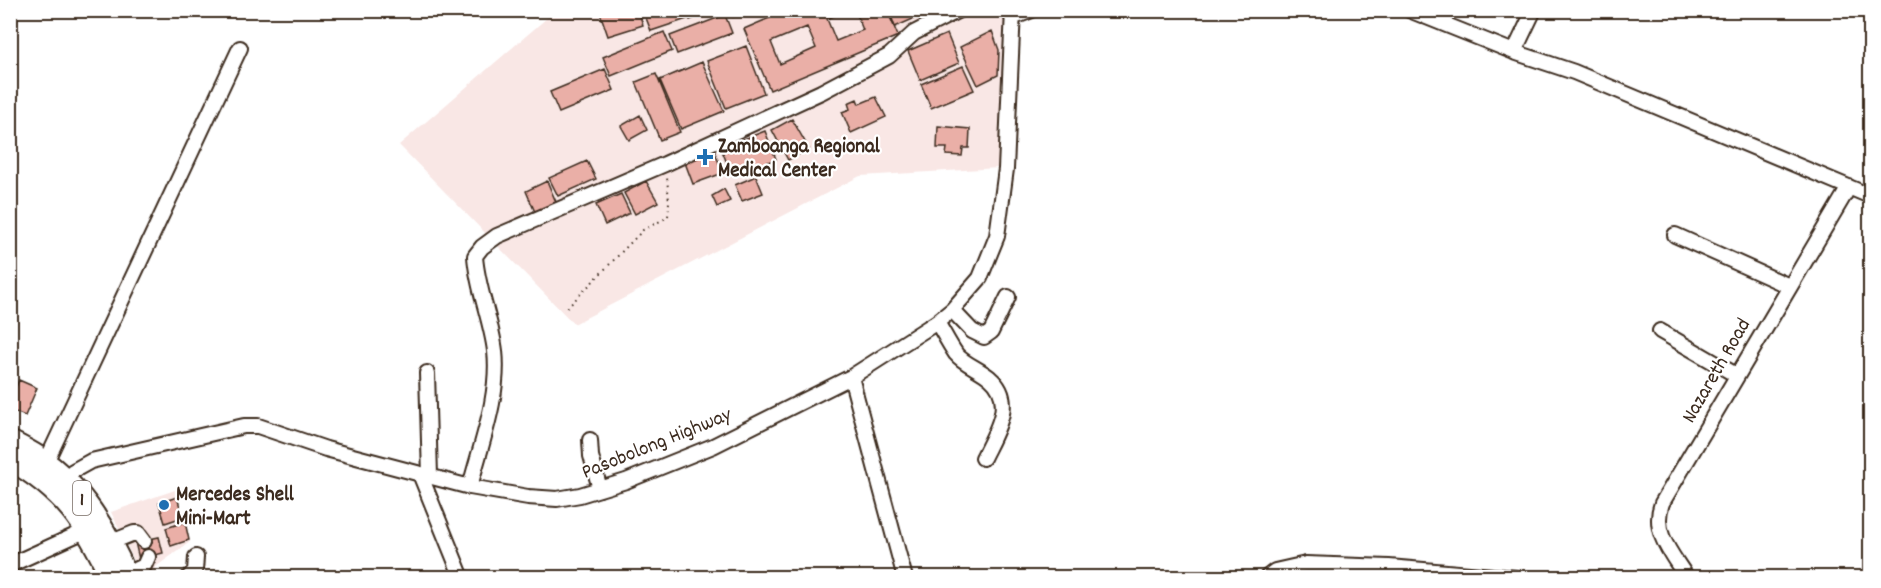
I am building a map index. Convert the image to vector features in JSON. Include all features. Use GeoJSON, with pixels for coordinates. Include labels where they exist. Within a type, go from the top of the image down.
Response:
{"type":"FeatureCollection","features":[{"type":"Feature","properties":{"kind":"highway","name":"1"},"geometry":{"type":"LineString","coordinates":[[10,441],[46,462],[73,510],[87,530],[104,545]]}},
{"type":"Feature","properties":{"kind":"highway","name":"1"},"geometry":{"type":"LineString","coordinates":[[10,460],[60,484],[85,501],[120,577]]}},
{"type":"Feature","properties":{"kind":"street"},"geometry":{"type":"LineString","coordinates":[[470,487],[493,400],[496,374],[495,350],[476,273],[475,256],[482,247],[497,236],[666,164],[821,92],[889,56],[914,33],[959,10]]}},
{"type":"Feature","properties":{"kind":"street"},"geometry":{"type":"LineString","coordinates":[[1012,14],[1032,10]]}},
{"type":"Feature","properties":{"kind":"street"},"geometry":{"type":"LineString","coordinates":[[1410,10],[1514,52],[1574,72],[1870,196]]}},
{"type":"Feature","properties":{"kind":"street"},"geometry":{"type":"LineString","coordinates":[[1514,52],[1534,10]]}},
{"type":"Feature","properties":{"kind":"street","name":"Pasobolong Highway"},"geometry":{"type":"LineString","coordinates":[[60,484],[81,466],[91,461],[244,426],[258,426],[326,448],[470,487],[528,497],[557,499],[626,481],[712,446],[851,377],[937,322],[952,310],[980,278],[996,236],[1006,169],[1012,14]]}},
{"type":"Feature","properties":{"kind":"street"},"geometry":{"type":"LineString","coordinates":[[46,462],[240,48]]}},
{"type":"Feature","properties":{"kind":"street","name":"Nazareth Road"},"geometry":{"type":"LineString","coordinates":[[1687,578],[1664,541],[1658,526],[1657,515],[1736,375],[1849,187]]}},
{"type":"Feature","properties":{"kind":"street"},"geometry":{"type":"LineString","coordinates":[[1675,235],[1789,286]]}},
{"type":"Feature","properties":{"kind":"street"},"geometry":{"type":"LineString","coordinates":[[952,310],[972,331],[984,337],[991,333],[1008,297]]}},
{"type":"Feature","properties":{"kind":"street"},"geometry":{"type":"LineString","coordinates":[[937,322],[957,355],[992,379],[1001,393],[1004,407],[1002,420],[983,458]]}},
{"type":"Feature","properties":{"kind":"street"},"geometry":{"type":"LineString","coordinates":[[1660,331],[1736,375]]}},
{"type":"Feature","properties":{"kind":"street"},"geometry":{"type":"LineString","coordinates":[[427,373],[425,475],[462,578]]}},
{"type":"Feature","properties":{"kind":"street"},"geometry":{"type":"LineString","coordinates":[[851,377],[905,578]]}},
{"type":"Feature","properties":{"kind":"street"},"geometry":{"type":"LineString","coordinates":[[590,440],[591,456],[600,489]]}},
{"type":"Feature","properties":{"kind":"street"},"geometry":{"type":"LineString","coordinates":[[10,565],[87,530]]}},
{"type":"Feature","properties":{"kind":"street"},"geometry":{"type":"LineString","coordinates":[[104,545],[134,533],[138,533],[144,541]]}},
{"type":"Feature","properties":{"kind":"street"},"geometry":{"type":"LineString","coordinates":[[120,577],[144,566],[148,557]]}},
{"type":"Feature","properties":{"kind":"street"},"geometry":{"type":"LineString","coordinates":[[188,578],[195,571],[196,558]]}},
{"type":"Feature","properties":{"kind":"street"},"geometry":{"type":"LineString","coordinates":[[1266,578],[1283,568],[1306,564],[1389,567],[1516,578]]}},
{"type":"Feature","properties":{"kind":"path"},"geometry":{"type":"LineString","coordinates":[[567,308],[644,230],[668,217],[666,164]]}},
{"type":"Feature","properties":{"kind":"shaded area","name":"Zamboanga Regional Medical Center"},"geometry":{"type":"Polygon","coordinates":[[[555,11],[1008,11],[999,168],[860,176],[574,324],[399,145],[555,11]]]}},
{"type":"Feature","properties":{"kind":"shaded area"},"geometry":{"type":"Polygon","coordinates":[[[175,490],[190,542],[157,566],[147,577],[142,577],[111,512],[175,490]]]}},
{"type":"Feature","properties":{"kind":"building"},"geometry":{"type":"Polygon","coordinates":[[[599,10],[638,10],[643,25],[608,36],[599,10]]]}},
{"type":"Feature","properties":{"kind":"building"},"geometry":{"type":"Polygon","coordinates":[[[643,10],[684,10],[687,19],[651,31],[643,10]]]}},
{"type":"Feature","properties":{"kind":"building"},"geometry":{"type":"Polygon","coordinates":[[[686,10],[706,10],[707,13],[690,20],[686,10]]]}},
{"type":"Feature","properties":{"kind":"building"},"geometry":{"type":"Polygon","coordinates":[[[731,10],[749,10],[733,17],[731,10]]]}},
{"type":"Feature","properties":{"kind":"building"},"geometry":{"type":"Polygon","coordinates":[[[788,10],[848,10],[827,19],[836,41],[863,30],[855,10],[887,10],[898,36],[770,90],[744,29],[788,10]],[[807,27],[771,42],[780,64],[816,48],[807,27]]]}},
{"type":"Feature","properties":{"kind":"building"},"geometry":{"type":"Polygon","coordinates":[[[889,10],[933,10],[895,27],[889,10]]]}},
{"type":"Feature","properties":{"kind":"building"},"geometry":{"type":"Polygon","coordinates":[[[725,15],[732,33],[677,54],[670,36],[725,15]]]}},
{"type":"Feature","properties":{"kind":"building"},"geometry":{"type":"Polygon","coordinates":[[[992,31],[999,50],[998,75],[978,85],[960,47],[992,31]]]}},
{"type":"Feature","properties":{"kind":"building"},"geometry":{"type":"Polygon","coordinates":[[[664,32],[672,51],[611,76],[603,57],[664,32]]]}},
{"type":"Feature","properties":{"kind":"building"},"geometry":{"type":"Polygon","coordinates":[[[947,34],[959,63],[920,80],[908,51],[947,34]]]}},
{"type":"Feature","properties":{"kind":"building"},"geometry":{"type":"Polygon","coordinates":[[[746,46],[764,93],[726,108],[707,61],[746,46]]]}},
{"type":"Feature","properties":{"kind":"building"},"geometry":{"type":"Polygon","coordinates":[[[702,62],[724,111],[681,129],[660,80],[702,62]]]}},
{"type":"Feature","properties":{"kind":"building"},"geometry":{"type":"Polygon","coordinates":[[[963,66],[974,90],[931,108],[921,84],[963,66]]]}},
{"type":"Feature","properties":{"kind":"building"},"geometry":{"type":"Polygon","coordinates":[[[605,69],[614,90],[559,113],[550,92],[605,69]]]}},
{"type":"Feature","properties":{"kind":"building"},"geometry":{"type":"Polygon","coordinates":[[[656,74],[680,132],[660,140],[636,82],[656,74]]]}},
{"type":"Feature","properties":{"kind":"building"},"geometry":{"type":"Polygon","coordinates":[[[876,97],[886,117],[851,133],[842,112],[850,109],[848,103],[857,99],[859,104],[876,97]]]}},
{"type":"Feature","properties":{"kind":"building"},"geometry":{"type":"Polygon","coordinates":[[[640,115],[647,130],[629,140],[621,126],[640,115]]]}},
{"type":"Feature","properties":{"kind":"building"},"geometry":{"type":"Polygon","coordinates":[[[792,119],[809,149],[788,160],[772,130],[792,119]]]}},
{"type":"Feature","properties":{"kind":"building"},"geometry":{"type":"Polygon","coordinates":[[[938,126],[970,129],[969,148],[963,148],[962,156],[946,155],[947,148],[937,148],[938,126]]]}},
{"type":"Feature","properties":{"kind":"building"},"geometry":{"type":"Polygon","coordinates":[[[765,131],[776,159],[732,176],[721,148],[765,131]]]}},
{"type":"Feature","properties":{"kind":"building"},"geometry":{"type":"Polygon","coordinates":[[[714,150],[723,173],[693,184],[684,160],[714,150]]]}},
{"type":"Feature","properties":{"kind":"building"},"geometry":{"type":"Polygon","coordinates":[[[587,161],[596,179],[558,196],[549,178],[587,161]]]}},
{"type":"Feature","properties":{"kind":"building"},"geometry":{"type":"Polygon","coordinates":[[[756,176],[763,193],[742,201],[735,185],[756,176]]]}},
{"type":"Feature","properties":{"kind":"building"},"geometry":{"type":"Polygon","coordinates":[[[547,181],[556,202],[535,212],[526,191],[547,181]]]}},
{"type":"Feature","properties":{"kind":"building"},"geometry":{"type":"Polygon","coordinates":[[[646,181],[658,202],[635,214],[624,193],[646,181]]]}},
{"type":"Feature","properties":{"kind":"building"},"geometry":{"type":"Polygon","coordinates":[[[724,189],[730,201],[717,207],[712,196],[724,189]]]}},
{"type":"Feature","properties":{"kind":"building"},"geometry":{"type":"Polygon","coordinates":[[[621,194],[630,213],[605,225],[596,205],[621,194]]]}},
{"type":"Feature","properties":{"kind":"building"},"geometry":{"type":"Polygon","coordinates":[[[19,380],[37,388],[25,416],[10,410],[10,400],[19,380]]]}},
{"type":"Feature","properties":{"kind":"building"},"geometry":{"type":"Polygon","coordinates":[[[177,497],[183,517],[165,523],[159,503],[177,497]]]}},
{"type":"Feature","properties":{"kind":"building"},"geometry":{"type":"Polygon","coordinates":[[[185,522],[189,540],[171,546],[166,528],[185,522]]]}},
{"type":"Feature","properties":{"kind":"building"},"geometry":{"type":"Polygon","coordinates":[[[159,537],[163,553],[139,559],[135,542],[159,537]]]}},
{"type":"Feature","properties":{"kind":"place","name":"Zamboanga Regional Medical Center"},"geometry":{"type":"Point","coordinates":[705,157]}},
{"type":"Feature","properties":{"kind":"place","name":"Mercedes Shell Mini-Mart"},"geometry":{"type":"Point","coordinates":[164,505]}}]}
